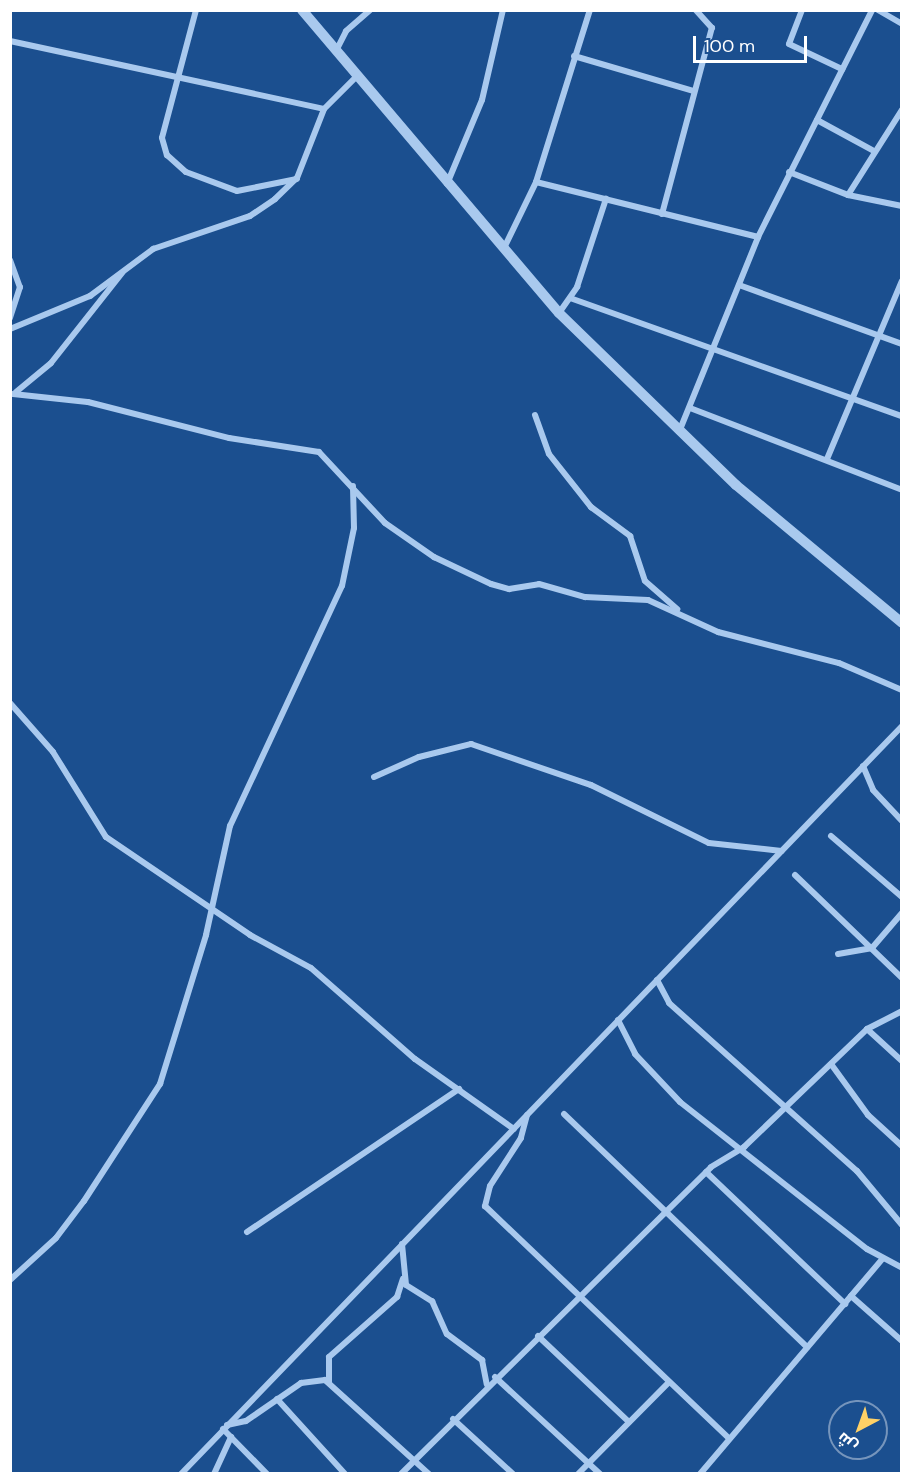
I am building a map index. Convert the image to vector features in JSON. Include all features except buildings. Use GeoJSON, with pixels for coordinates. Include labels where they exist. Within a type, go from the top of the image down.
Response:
{"type":"FeatureCollection","features":[{"type":"Feature","properties":{"kind":"street"},"geometry":{"type":"LineString","coordinates":[[302,10],[355,78],[446,186],[559,313],[679,432],[787,530],[902,623]]}},
{"type":"Feature","properties":{"kind":"street"},"geometry":{"type":"LineString","coordinates":[[335,53],[346,31],[370,10]]}},
{"type":"Feature","properties":{"kind":"street"},"geometry":{"type":"LineString","coordinates":[[446,186],[482,100],[503,10]]}},
{"type":"Feature","properties":{"kind":"street"},"geometry":{"type":"LineString","coordinates":[[502,251],[536,182],[590,10]]}},
{"type":"Feature","properties":{"kind":"street"},"geometry":{"type":"LineString","coordinates":[[662,214],[712,28],[696,10]]}},
{"type":"Feature","properties":{"kind":"street"},"geometry":{"type":"LineString","coordinates":[[802,10],[789,44],[842,69]]}},
{"type":"Feature","properties":{"kind":"street"},"geometry":{"type":"LineString","coordinates":[[679,432],[758,237],[872,10]]}},
{"type":"Feature","properties":{"kind":"street"},"geometry":{"type":"LineString","coordinates":[[878,10],[902,24]]}},
{"type":"Feature","properties":{"kind":"street"},"geometry":{"type":"LineString","coordinates":[[194,11],[162,138],[172,163],[237,191],[297,178]]}},
{"type":"Feature","properties":{"kind":"street"},"geometry":{"type":"LineString","coordinates":[[10,41],[324,109]]}},
{"type":"Feature","properties":{"kind":"street"},"geometry":{"type":"LineString","coordinates":[[574,56],[694,91]]}},
{"type":"Feature","properties":{"kind":"street"},"geometry":{"type":"LineString","coordinates":[[10,329],[75,304],[123,271],[181,237],[249,216],[297,178],[324,109],[355,78]]}},
{"type":"Feature","properties":{"kind":"street"},"geometry":{"type":"LineString","coordinates":[[848,195],[872,150],[900,113]]}},
{"type":"Feature","properties":{"kind":"street"},"geometry":{"type":"LineString","coordinates":[[817,120],[872,150]]}},
{"type":"Feature","properties":{"kind":"street"},"geometry":{"type":"LineString","coordinates":[[789,172],[848,195],[902,206]]}},
{"type":"Feature","properties":{"kind":"street"},"geometry":{"type":"LineString","coordinates":[[536,182],[758,237]]}},
{"type":"Feature","properties":{"kind":"street"},"geometry":{"type":"LineString","coordinates":[[559,313],[570,298],[606,199]]}},
{"type":"Feature","properties":{"kind":"street"},"geometry":{"type":"LineString","coordinates":[[10,260],[20,287],[10,318]]}},
{"type":"Feature","properties":{"kind":"street"},"geometry":{"type":"LineString","coordinates":[[12,395],[51,363],[107,299],[123,271]]}},
{"type":"Feature","properties":{"kind":"street"},"geometry":{"type":"LineString","coordinates":[[827,459],[902,281]]}},
{"type":"Feature","properties":{"kind":"street"},"geometry":{"type":"LineString","coordinates":[[739,285],[902,344]]}},
{"type":"Feature","properties":{"kind":"street"},"geometry":{"type":"LineString","coordinates":[[570,298],[855,396],[902,416]]}},
{"type":"Feature","properties":{"kind":"street"},"geometry":{"type":"LineString","coordinates":[[12,395],[88,402],[229,438],[319,452],[409,541],[491,584],[509,588],[539,584],[585,597],[633,596],[682,614],[718,632],[839,663],[902,690]]}},
{"type":"Feature","properties":{"kind":"street"},"geometry":{"type":"LineString","coordinates":[[690,408],[827,459],[902,490]]}},
{"type":"Feature","properties":{"kind":"street"},"geometry":{"type":"LineString","coordinates":[[535,415],[549,454],[591,507],[630,536],[645,581],[682,614]]}},
{"type":"Feature","properties":{"kind":"street"},"geometry":{"type":"LineString","coordinates":[[10,1280],[56,1238],[147,1112],[212,906],[234,814],[340,593],[354,528],[353,486]]}},
{"type":"Feature","properties":{"kind":"street"},"geometry":{"type":"LineString","coordinates":[[10,703],[53,752],[106,837],[212,906],[250,935],[311,968],[415,1059],[514,1129]]}},
{"type":"Feature","properties":{"kind":"street"},"geometry":{"type":"LineString","coordinates":[[181,1473],[902,726]]}},
{"type":"Feature","properties":{"kind":"street"},"geometry":{"type":"LineString","coordinates":[[374,777],[419,756],[471,744],[591,785],[709,843],[782,851]]}},
{"type":"Feature","properties":{"kind":"street"},"geometry":{"type":"LineString","coordinates":[[863,766],[873,790],[902,821]]}},
{"type":"Feature","properties":{"kind":"street"},"geometry":{"type":"LineString","coordinates":[[831,836],[902,897]]}},
{"type":"Feature","properties":{"kind":"street"},"geometry":{"type":"LineString","coordinates":[[795,875],[902,978]]}},
{"type":"Feature","properties":{"kind":"street"},"geometry":{"type":"LineString","coordinates":[[838,954],[871,948],[902,913]]}},
{"type":"Feature","properties":{"kind":"street"},"geometry":{"type":"LineString","coordinates":[[657,980],[669,1003],[717,1041],[784,1109],[857,1171],[902,1225]]}},
{"type":"Feature","properties":{"kind":"street"},"geometry":{"type":"LineString","coordinates":[[401,1473],[495,1377],[706,1172],[738,1151],[867,1029],[902,1011]]}},
{"type":"Feature","properties":{"kind":"street"},"geometry":{"type":"LineString","coordinates":[[618,1020],[639,1059],[738,1151],[791,1185],[883,1258],[902,1268]]}},
{"type":"Feature","properties":{"kind":"street"},"geometry":{"type":"LineString","coordinates":[[867,1029],[902,1061]]}},
{"type":"Feature","properties":{"kind":"street"},"geometry":{"type":"LineString","coordinates":[[831,1064],[868,1115],[902,1146]]}},
{"type":"Feature","properties":{"kind":"street"},"geometry":{"type":"LineString","coordinates":[[247,1232],[459,1089]]}},
{"type":"Feature","properties":{"kind":"street"},"geometry":{"type":"LineString","coordinates":[[564,1114],[807,1347]]}},
{"type":"Feature","properties":{"kind":"street"},"geometry":{"type":"LineString","coordinates":[[527,1115],[521,1138],[490,1186],[484,1206],[729,1438]]}},
{"type":"Feature","properties":{"kind":"street"},"geometry":{"type":"LineString","coordinates":[[706,1172],[845,1304]]}},
{"type":"Feature","properties":{"kind":"street"},"geometry":{"type":"LineString","coordinates":[[329,1382],[329,1357],[396,1297],[403,1279],[402,1244]]}},
{"type":"Feature","properties":{"kind":"street"},"geometry":{"type":"LineString","coordinates":[[700,1473],[883,1258]]}},
{"type":"Feature","properties":{"kind":"street"},"geometry":{"type":"LineString","coordinates":[[403,1279],[434,1303],[447,1334],[482,1360],[487,1385]]}},
{"type":"Feature","properties":{"kind":"street"},"geometry":{"type":"LineString","coordinates":[[851,1296],[902,1341]]}},
{"type":"Feature","properties":{"kind":"street"},"geometry":{"type":"LineString","coordinates":[[538,1336],[629,1422]]}},
{"type":"Feature","properties":{"kind":"street"},"geometry":{"type":"LineString","coordinates":[[495,1377],[600,1473]]}},
{"type":"Feature","properties":{"kind":"street"},"geometry":{"type":"LineString","coordinates":[[225,1427],[246,1421],[301,1383],[329,1382],[429,1473]]}},
{"type":"Feature","properties":{"kind":"street"},"geometry":{"type":"LineString","coordinates":[[578,1473],[669,1382]]}},
{"type":"Feature","properties":{"kind":"street"},"geometry":{"type":"LineString","coordinates":[[277,1399],[345,1473]]}},
{"type":"Feature","properties":{"kind":"street"},"geometry":{"type":"LineString","coordinates":[[453,1419],[513,1473]]}},
{"type":"Feature","properties":{"kind":"street"},"geometry":{"type":"LineString","coordinates":[[225,1427],[231,1437],[267,1473]]}},
{"type":"Feature","properties":{"kind":"street"},"geometry":{"type":"LineString","coordinates":[[214,1473],[231,1437]]}}]}
